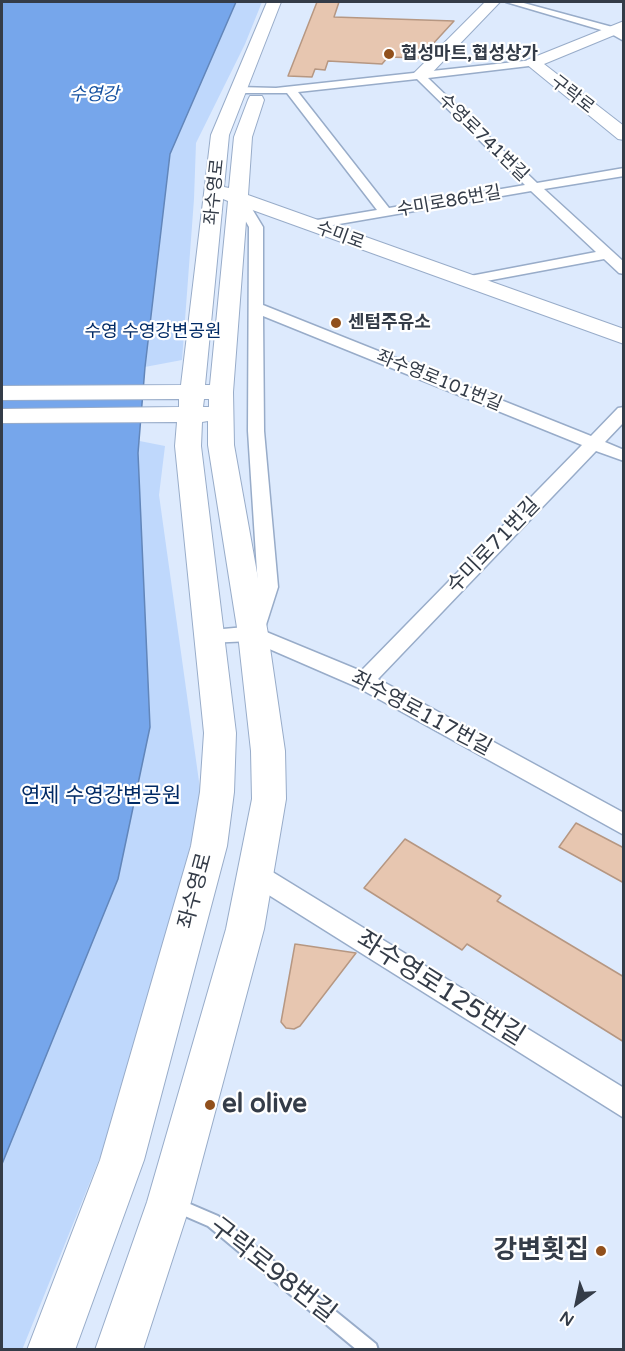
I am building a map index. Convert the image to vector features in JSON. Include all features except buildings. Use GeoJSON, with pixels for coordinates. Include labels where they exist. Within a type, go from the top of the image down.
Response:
{"type":"FeatureCollection","features":[{"type":"Feature","properties":{"kind":"main road","name":"좌수영로"},"geometry":{"type":"LineString","coordinates":[[226,194],[220,135],[274,2]]}},
{"type":"Feature","properties":{"kind":"main road","name":"수영로741번길"},"geometry":{"type":"LineString","coordinates":[[420,76],[493,2]]}},
{"type":"Feature","properties":{"kind":"main road","name":"구락로"},"geometry":{"type":"LineString","coordinates":[[532,63],[620,31]]}},
{"type":"Feature","properties":{"kind":"main road","name":"구락로"},"geometry":{"type":"LineString","coordinates":[[532,63],[624,135]]}},
{"type":"Feature","properties":{"kind":"main road","name":"좌수영로"},"geometry":{"type":"LineString","coordinates":[[51,1350],[122,1160],[209,846],[218,792],[220,733],[188,446],[206,403],[226,194],[261,85]]}},
{"type":"Feature","properties":{"kind":"main road","name":"수미로"},"geometry":{"type":"LineString","coordinates":[[226,194],[624,337]]}},
{"type":"Feature","properties":{"kind":"main road"},"geometry":{"type":"LineString","coordinates":[[2,393],[148,403],[206,403]]}},
{"type":"Feature","properties":{"kind":"main road"},"geometry":{"type":"LineString","coordinates":[[2,416],[148,403]]}},
{"type":"Feature","properties":{"kind":"main road","name":"좌수영로"},"geometry":{"type":"LineString","coordinates":[[119,1350],[169,1202],[245,929],[269,799],[268,761],[253,634],[221,445],[206,403]]}},
{"type":"Feature","properties":{"kind":"street","name":"구락로"},"geometry":{"type":"LineString","coordinates":[[511,2],[620,31]]}},
{"type":"Feature","properties":{"kind":"street"},"geometry":{"type":"LineString","coordinates":[[238,90],[261,85],[290,89],[532,63]]}},
{"type":"Feature","properties":{"kind":"street","name":"수영로741번길"},"geometry":{"type":"LineString","coordinates":[[420,76],[534,187],[624,270]]}},
{"type":"Feature","properties":{"kind":"street"},"geometry":{"type":"LineString","coordinates":[[290,89],[386,212]]}},
{"type":"Feature","properties":{"kind":"street","name":"수미로86번길"},"geometry":{"type":"LineString","coordinates":[[310,225],[624,172]]}},
{"type":"Feature","properties":{"kind":"street"},"geometry":{"type":"LineString","coordinates":[[226,194],[256,227],[256,431],[268,587],[253,634]]}},
{"type":"Feature","properties":{"kind":"street"},"geometry":{"type":"LineString","coordinates":[[465,281],[606,254]]}},
{"type":"Feature","properties":{"kind":"street","name":"좌수영로101번길"},"geometry":{"type":"LineString","coordinates":[[255,307],[624,456]]}},
{"type":"Feature","properties":{"kind":"street","name":"수미로71번길"},"geometry":{"type":"LineString","coordinates":[[364,681],[624,412]]}},
{"type":"Feature","properties":{"kind":"street","name":"좌수영로117번길"},"geometry":{"type":"LineString","coordinates":[[208,636],[253,634],[364,681],[624,825]]}},
{"type":"Feature","properties":{"kind":"street","name":"좌수영로125번길"},"geometry":{"type":"LineString","coordinates":[[256,875],[624,1104]]}},
{"type":"Feature","properties":{"kind":"lane","name":"구락로98번길"},"geometry":{"type":"LineString","coordinates":[[169,1202],[213,1221],[370,1350]]}},
{"type":"Feature","properties":{"kind":"green space","name":"수영 수영강변공원"},"geometry":{"type":"Polygon","coordinates":[[[227,2],[262,2],[245,44],[196,143],[182,360],[113,373],[158,145],[227,2]]]}},
{"type":"Feature","properties":{"kind":"green space","name":"연제 수영강변공원"},"geometry":{"type":"Polygon","coordinates":[[[99,433],[165,446],[159,495],[202,803],[113,1125],[22,1350],[2,1349],[2,434],[99,433]]]}},
{"type":"Feature","properties":{"kind":"water","name":"수영강"},"geometry":{"type":"Polygon","coordinates":[[[2,2],[236,2],[170,154],[145,367],[138,453],[150,727],[118,879],[2,1164],[2,2]]]}},
{"type":"Feature","properties":{"kind":"place","name":"협성마트,협성상가"},"geometry":{"type":"Point","coordinates":[389,54]}},
{"type":"Feature","properties":{"kind":"place","name":"센텀주유소"},"geometry":{"type":"Point","coordinates":[336,323]}},
{"type":"Feature","properties":{"kind":"place","name":"el olive"},"geometry":{"type":"Point","coordinates":[210,1105]}},
{"type":"Feature","properties":{"kind":"place","name":"강변횟집"},"geometry":{"type":"Point","coordinates":[601,1251]}}]}
